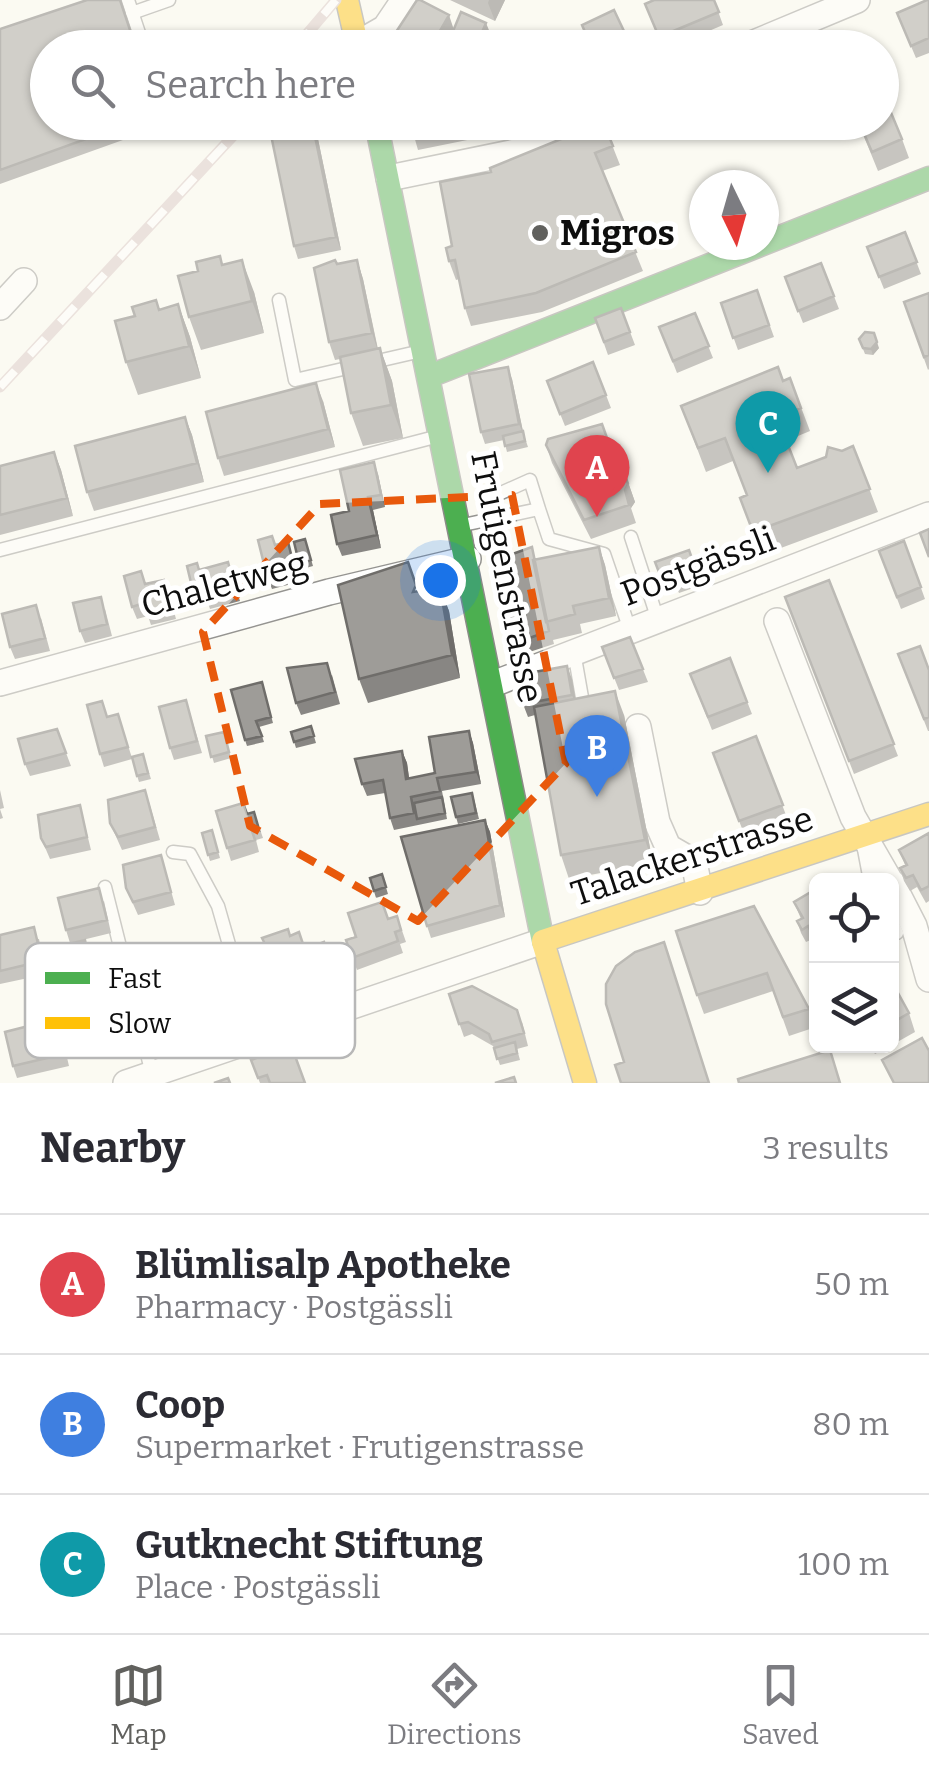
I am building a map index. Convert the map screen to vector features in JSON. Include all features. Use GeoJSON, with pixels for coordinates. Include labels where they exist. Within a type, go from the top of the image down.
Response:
{"type":"FeatureCollection","features":[{"type":"Feature","properties":{"kind":"main road"},"geometry":{"type":"LineString","coordinates":[[346,0],[354,30]]}},
{"type":"Feature","properties":{"kind":"main road","name":"Frutigenstrasse"},"geometry":{"type":"LineString","coordinates":[[380,140],[543,941],[585,1083]]}},
{"type":"Feature","properties":{"kind":"main road"},"geometry":{"type":"LineString","coordinates":[[430,376],[501,352],[929,178]]}},
{"type":"Feature","properties":{"kind":"main road","name":"Talackerstrasse"},"geometry":{"type":"LineString","coordinates":[[543,941],[929,814]]}},
{"type":"Feature","properties":{"kind":"street"},"geometry":{"type":"LineString","coordinates":[[382,30],[404,0]]}},
{"type":"Feature","properties":{"kind":"street"},"geometry":{"type":"LineString","coordinates":[[785,30],[856,0]]}},
{"type":"Feature","properties":{"kind":"street"},"geometry":{"type":"LineString","coordinates":[[388,178],[536,148],[551,140]]}},
{"type":"Feature","properties":{"kind":"street"},"geometry":{"type":"LineString","coordinates":[[0,308],[24,281]]}},
{"type":"Feature","properties":{"kind":"street","name":"Postgässli"},"geometry":{"type":"LineString","coordinates":[[493,684],[929,515]]}},
{"type":"Feature","properties":{"kind":"street","name":"Chaletweg"},"geometry":{"type":"LineString","coordinates":[[0,682],[329,592],[468,559]]}},
{"type":"Feature","properties":{"kind":"street","name":"Talackerstrasse"},"geometry":{"type":"LineString","coordinates":[[777,621],[862,836]]}},
{"type":"Feature","properties":{"kind":"street"},"geometry":{"type":"LineString","coordinates":[[638,727],[657,822],[668,847],[694,862],[700,892]]}},
{"type":"Feature","properties":{"kind":"street"},"geometry":{"type":"LineString","coordinates":[[862,836],[885,873]]}},
{"type":"Feature","properties":{"kind":"street"},"geometry":{"type":"LineString","coordinates":[[899,897],[914,926],[929,980]]}},
{"type":"Feature","properties":{"kind":"street"},"geometry":{"type":"LineString","coordinates":[[355,1005],[543,941]]}},
{"type":"Feature","properties":{"kind":"street"},"geometry":{"type":"LineString","coordinates":[[126,1083],[198,1058]]}},
{"type":"Feature","properties":{"kind":"lane"},"geometry":{"type":"LineString","coordinates":[[138,30],[130,6],[169,0]]}},
{"type":"Feature","properties":{"kind":"lane"},"geometry":{"type":"LineString","coordinates":[[279,300],[295,380],[425,351]]}},
{"type":"Feature","properties":{"kind":"lane","name":"Frutigenstrasse"},"geometry":{"type":"LineString","coordinates":[[0,550],[442,435]]}},
{"type":"Feature","properties":{"kind":"lane"},"geometry":{"type":"LineString","coordinates":[[497,517],[492,496],[530,480],[550,539],[604,554],[630,630]]}},
{"type":"Feature","properties":{"kind":"lane"},"geometry":{"type":"LineString","coordinates":[[461,525],[539,509]]}},
{"type":"Feature","properties":{"kind":"lane"},"geometry":{"type":"LineString","coordinates":[[631,537],[658,620]]}},
{"type":"Feature","properties":{"kind":"lane"},"geometry":{"type":"LineString","coordinates":[[574,652],[583,703]]}},
{"type":"Feature","properties":{"kind":"lane"},"geometry":{"type":"LineString","coordinates":[[862,836],[869,873]]}},
{"type":"Feature","properties":{"kind":"lane"},"geometry":{"type":"LineString","coordinates":[[173,852],[190,854],[218,906],[229,943]]}},
{"type":"Feature","properties":{"kind":"lane"},"geometry":{"type":"LineString","coordinates":[[105,888],[119,943]]}},
{"type":"Feature","properties":{"kind":"lane"},"geometry":{"type":"LineString","coordinates":[[148,1058],[152,1074]]}},
{"type":"Feature","properties":{"kind":"highlighted area"},"geometry":{"type":"Polygon","coordinates":[[[512,495],[566,763],[418,921],[250,826],[203,632],[320,504],[512,495]]]}},
{"type":"Feature","properties":{"kind":"building"},"geometry":{"type":"Polygon","coordinates":[[[87,0],[120,0],[130,30],[30,30],[30,140],[83,140],[0,170],[0,29],[87,0]]]}},
{"type":"Feature","properties":{"kind":"building"},"geometry":{"type":"Polygon","coordinates":[[[417,0],[449,15],[440,30],[397,30],[417,0]]]}},
{"type":"Feature","properties":{"kind":"building"},"geometry":{"type":"Polygon","coordinates":[[[654,0],[714,0],[719,12],[676,30],[656,30],[645,4],[654,0]]]}},
{"type":"Feature","properties":{"kind":"building"},"geometry":{"type":"Polygon","coordinates":[[[927,0],[929,38],[911,46],[897,13],[927,0]]]}},
{"type":"Feature","properties":{"kind":"building"},"geometry":{"type":"Polygon","coordinates":[[[614,10],[623,30],[584,30],[582,25],[614,10]]]}},
{"type":"Feature","properties":{"kind":"building"},"geometry":{"type":"Polygon","coordinates":[[[461,12],[486,23],[483,30],[454,30],[461,12]]]}},
{"type":"Feature","properties":{"kind":"building"},"geometry":{"type":"Polygon","coordinates":[[[899,132],[902,139],[872,152],[867,140],[899,140],[899,132]]]}},
{"type":"Feature","properties":{"kind":"building"},"geometry":{"type":"Polygon","coordinates":[[[272,140],[316,140],[336,237],[294,246],[272,140]]]}},
{"type":"Feature","properties":{"kind":"building","name":"Migros"},"geometry":{"type":"Polygon","coordinates":[[[559,140],[610,140],[613,146],[595,153],[636,252],[536,293],[465,308],[455,260],[449,261],[446,248],[452,246],[440,182],[491,172],[490,168],[559,140]]]}},
{"type":"Feature","properties":{"kind":"building"},"geometry":{"type":"Polygon","coordinates":[[[905,232],[917,262],[879,277],[867,247],[905,232]]]}},
{"type":"Feature","properties":{"kind":"building"},"geometry":{"type":"Polygon","coordinates":[[[220,256],[222,265],[242,260],[252,301],[189,317],[178,276],[198,271],[196,262],[220,256]]]}},
{"type":"Feature","properties":{"kind":"building"},"geometry":{"type":"Polygon","coordinates":[[[335,260],[337,264],[357,260],[372,333],[329,342],[314,268],[335,260]]]}},
{"type":"Feature","properties":{"kind":"building"},"geometry":{"type":"Polygon","coordinates":[[[821,263],[834,296],[798,311],[785,277],[821,263]]]}},
{"type":"Feature","properties":{"kind":"building"},"geometry":{"type":"Polygon","coordinates":[[[757,290],[769,325],[733,338],[721,303],[757,290]]]}},
{"type":"Feature","properties":{"kind":"building"},"geometry":{"type":"Polygon","coordinates":[[[929,293],[929,355],[924,357],[904,302],[929,293]]]}},
{"type":"Feature","properties":{"kind":"building"},"geometry":{"type":"Polygon","coordinates":[[[156,300],[159,310],[178,304],[189,346],[126,362],[115,321],[135,316],[132,307],[156,300]]]}},
{"type":"Feature","properties":{"kind":"building"},"geometry":{"type":"Polygon","coordinates":[[[621,308],[630,332],[604,342],[595,318],[621,308]]]}},
{"type":"Feature","properties":{"kind":"building"},"geometry":{"type":"Polygon","coordinates":[[[695,313],[709,346],[673,361],[659,327],[695,313]]]}},
{"type":"Feature","properties":{"kind":"building"},"geometry":{"type":"Polygon","coordinates":[[[865,332],[874,333],[877,342],[871,349],[863,348],[859,339],[865,332]]]}},
{"type":"Feature","properties":{"kind":"building"},"geometry":{"type":"Polygon","coordinates":[[[380,348],[391,405],[351,413],[340,357],[380,348]]]}},
{"type":"Feature","properties":{"kind":"building"},"geometry":{"type":"Polygon","coordinates":[[[593,362],[606,395],[560,414],[547,381],[593,362]]]}},
{"type":"Feature","properties":{"kind":"building"},"geometry":{"type":"Polygon","coordinates":[[[508,367],[519,424],[481,432],[469,374],[508,367]]]}},
{"type":"Feature","properties":{"kind":"building"},"geometry":{"type":"Polygon","coordinates":[[[778,367],[783,381],[790,378],[801,408],[777,417],[797,468],[826,457],[828,447],[842,451],[853,446],[870,489],[753,532],[740,498],[747,495],[725,438],[698,448],[681,406],[778,367]]]}},
{"type":"Feature","properties":{"kind":"building"},"geometry":{"type":"Polygon","coordinates":[[[316,383],[328,429],[218,458],[206,412],[316,383]]]}},
{"type":"Feature","properties":{"kind":"building"},"geometry":{"type":"Polygon","coordinates":[[[185,417],[197,463],[87,492],[75,446],[185,417]]]}},
{"type":"Feature","properties":{"kind":"building"},"geometry":{"type":"Polygon","coordinates":[[[602,424],[607,438],[614,442],[628,484],[625,490],[629,505],[584,520],[546,445],[548,439],[602,424]]]}},
{"type":"Feature","properties":{"kind":"building"},"geometry":{"type":"Polygon","coordinates":[[[523,431],[525,441],[505,446],[503,436],[523,431]]]}},
{"type":"Feature","properties":{"kind":"building"},"geometry":{"type":"Polygon","coordinates":[[[54,452],[67,498],[0,515],[0,466],[54,452]]]}},
{"type":"Feature","properties":{"kind":"building"},"geometry":{"type":"Polygon","coordinates":[[[374,462],[381,495],[368,497],[377,535],[337,544],[331,515],[349,511],[340,470],[374,462]]]}},
{"type":"Feature","properties":{"kind":"building"},"geometry":{"type":"Polygon","coordinates":[[[929,529],[929,557],[920,533],[929,529]]]}},
{"type":"Feature","properties":{"kind":"building"},"geometry":{"type":"Polygon","coordinates":[[[272,536],[275,545],[288,542],[295,570],[267,576],[258,540],[272,536]]]}},
{"type":"Feature","properties":{"kind":"building"},"geometry":{"type":"Polygon","coordinates":[[[305,539],[311,560],[299,563],[294,542],[305,539]]]}},
{"type":"Feature","properties":{"kind":"building"},"geometry":{"type":"Polygon","coordinates":[[[904,541],[921,587],[897,597],[879,551],[904,541]]]}},
{"type":"Feature","properties":{"kind":"building"},"geometry":{"type":"Polygon","coordinates":[[[532,547],[549,631],[510,645],[493,561],[532,547]]]}},
{"type":"Feature","properties":{"kind":"building"},"geometry":{"type":"Polygon","coordinates":[[[599,547],[609,598],[573,606],[575,614],[546,622],[533,560],[599,547]]]}},
{"type":"Feature","properties":{"kind":"building"},"geometry":{"type":"Polygon","coordinates":[[[689,550],[697,573],[674,581],[671,571],[660,575],[655,562],[689,550]]]}},
{"type":"Feature","properties":{"kind":"building"},"geometry":{"type":"Polygon","coordinates":[[[228,562],[235,588],[206,596],[202,584],[192,587],[187,566],[197,563],[199,570],[228,562]]]}},
{"type":"Feature","properties":{"kind":"building"},"geometry":{"type":"Polygon","coordinates":[[[408,562],[416,585],[413,592],[440,588],[452,655],[359,679],[338,585],[408,562]]]}},
{"type":"Feature","properties":{"kind":"building"},"geometry":{"type":"Polygon","coordinates":[[[141,571],[145,584],[164,580],[171,606],[146,613],[144,603],[132,607],[124,576],[141,571]]]}},
{"type":"Feature","properties":{"kind":"building"},"geometry":{"type":"Polygon","coordinates":[[[829,580],[894,744],[849,761],[785,597],[829,580]]]}},
{"type":"Feature","properties":{"kind":"building"},"geometry":{"type":"Polygon","coordinates":[[[101,597],[107,624],[80,631],[73,603],[101,597]]]}},
{"type":"Feature","properties":{"kind":"building"},"geometry":{"type":"Polygon","coordinates":[[[36,605],[45,638],[10,647],[2,614],[36,605]]]}},
{"type":"Feature","properties":{"kind":"building"},"geometry":{"type":"Polygon","coordinates":[[[630,637],[643,669],[614,678],[602,647],[630,637]]]}},
{"type":"Feature","properties":{"kind":"building"},"geometry":{"type":"Polygon","coordinates":[[[920,646],[929,670],[929,717],[924,719],[898,654],[920,646]]]}},
{"type":"Feature","properties":{"kind":"building"},"geometry":{"type":"Polygon","coordinates":[[[730,658],[747,702],[708,717],[690,674],[730,658]]]}},
{"type":"Feature","properties":{"kind":"building"},"geometry":{"type":"Polygon","coordinates":[[[327,663],[335,692],[296,703],[287,668],[327,663]]]}},
{"type":"Feature","properties":{"kind":"building"},"geometry":{"type":"Polygon","coordinates":[[[567,666],[572,695],[523,704],[518,675],[567,666]]]}},
{"type":"Feature","properties":{"kind":"building"},"geometry":{"type":"Polygon","coordinates":[[[262,682],[271,717],[256,721],[262,736],[245,740],[231,690],[262,682]]]}},
{"type":"Feature","properties":{"kind":"building"},"geometry":{"type":"Polygon","coordinates":[[[615,691],[645,840],[561,855],[534,707],[615,691]]]}},
{"type":"Feature","properties":{"kind":"building"},"geometry":{"type":"Polygon","coordinates":[[[186,700],[197,741],[170,748],[159,707],[186,700]]]}},
{"type":"Feature","properties":{"kind":"building"},"geometry":{"type":"Polygon","coordinates":[[[102,701],[107,717],[118,714],[128,747],[100,754],[87,705],[102,701]]]}},
{"type":"Feature","properties":{"kind":"building"},"geometry":{"type":"Polygon","coordinates":[[[311,726],[314,736],[294,742],[291,732],[311,726]]]}},
{"type":"Feature","properties":{"kind":"building"},"geometry":{"type":"Polygon","coordinates":[[[57,729],[66,753],[25,764],[18,739],[57,729]]]}},
{"type":"Feature","properties":{"kind":"building"},"geometry":{"type":"Polygon","coordinates":[[[469,731],[476,772],[437,778],[440,791],[411,797],[414,813],[390,818],[383,780],[362,784],[355,759],[402,751],[406,779],[435,773],[429,737],[469,731]]]}},
{"type":"Feature","properties":{"kind":"building"},"geometry":{"type":"Polygon","coordinates":[[[224,732],[229,752],[211,757],[206,736],[224,732]]]}},
{"type":"Feature","properties":{"kind":"building"},"geometry":{"type":"Polygon","coordinates":[[[756,736],[783,805],[739,821],[713,753],[756,736]]]}},
{"type":"Feature","properties":{"kind":"building"},"geometry":{"type":"Polygon","coordinates":[[[143,754],[148,773],[137,776],[132,757],[143,754]]]}},
{"type":"Feature","properties":{"kind":"building"},"geometry":{"type":"Polygon","coordinates":[[[145,790],[155,827],[118,837],[110,823],[108,800],[145,790]]]}},
{"type":"Feature","properties":{"kind":"building"},"geometry":{"type":"Polygon","coordinates":[[[472,793],[476,813],[456,817],[451,797],[472,793]]]}},
{"type":"Feature","properties":{"kind":"building"},"geometry":{"type":"Polygon","coordinates":[[[442,797],[445,813],[417,819],[414,803],[442,797]]]}},
{"type":"Feature","properties":{"kind":"building"},"geometry":{"type":"Polygon","coordinates":[[[243,803],[247,814],[254,812],[258,826],[251,828],[255,840],[227,848],[216,811],[243,803]]]}},
{"type":"Feature","properties":{"kind":"building"},"geometry":{"type":"Polygon","coordinates":[[[80,805],[87,837],[46,847],[38,815],[80,805]]]}},
{"type":"Feature","properties":{"kind":"building"},"geometry":{"type":"Polygon","coordinates":[[[485,820],[500,905],[427,926],[401,837],[485,820]]]}},
{"type":"Feature","properties":{"kind":"building"},"geometry":{"type":"Polygon","coordinates":[[[212,830],[218,852],[208,855],[202,833],[212,830]]]}},
{"type":"Feature","properties":{"kind":"building"},"geometry":{"type":"Polygon","coordinates":[[[929,833],[929,886],[921,890],[913,875],[906,878],[900,868],[907,865],[899,850],[929,833]]]}},
{"type":"Feature","properties":{"kind":"building"},"geometry":{"type":"Polygon","coordinates":[[[161,855],[171,892],[133,902],[126,888],[123,865],[161,855]]]}},
{"type":"Feature","properties":{"kind":"building"},"geometry":{"type":"Polygon","coordinates":[[[382,874],[386,887],[374,891],[370,878],[382,874]]]}},
{"type":"Feature","properties":{"kind":"building"},"geometry":{"type":"Polygon","coordinates":[[[99,888],[107,920],[66,930],[58,898],[99,888]]]}},
{"type":"Feature","properties":{"kind":"building"},"geometry":{"type":"Polygon","coordinates":[[[809,893],[809,928],[802,930],[797,921],[803,918],[794,902],[809,893]]]}},
{"type":"Feature","properties":{"kind":"building"},"geometry":{"type":"Polygon","coordinates":[[[382,902],[388,919],[397,916],[401,930],[395,932],[398,941],[355,957],[355,943],[346,940],[356,937],[348,913],[382,902]]]}},
{"type":"Feature","properties":{"kind":"building"},"geometry":{"type":"Polygon","coordinates":[[[754,906],[809,1009],[783,1017],[767,973],[697,995],[676,931],[754,906]]]}},
{"type":"Feature","properties":{"kind":"building"},"geometry":{"type":"Polygon","coordinates":[[[34,927],[38,943],[25,943],[25,965],[0,971],[0,935],[34,927]]]}},
{"type":"Feature","properties":{"kind":"building"},"geometry":{"type":"Polygon","coordinates":[[[288,929],[290,936],[299,932],[303,943],[264,943],[262,938],[288,929]]]}},
{"type":"Feature","properties":{"kind":"building"},"geometry":{"type":"Polygon","coordinates":[[[664,942],[709,1083],[621,1083],[615,1065],[624,1062],[606,1004],[606,984],[616,966],[635,952],[664,942]]]}},
{"type":"Feature","properties":{"kind":"building"},"geometry":{"type":"Polygon","coordinates":[[[472,986],[517,1010],[524,1033],[492,1042],[489,1034],[468,1022],[459,1024],[449,994],[472,986]]]}},
{"type":"Feature","properties":{"kind":"building"},"geometry":{"type":"Polygon","coordinates":[[[899,995],[909,1013],[899,1019],[899,995]]]}},
{"type":"Feature","properties":{"kind":"building"},"geometry":{"type":"Polygon","coordinates":[[[25,1027],[25,1058],[47,1058],[13,1066],[5,1032],[25,1027]]]}},
{"type":"Feature","properties":{"kind":"building"},"geometry":{"type":"Polygon","coordinates":[[[922,1038],[929,1051],[929,1083],[894,1083],[882,1060],[922,1038]]]}},
{"type":"Feature","properties":{"kind":"building"},"geometry":{"type":"Polygon","coordinates":[[[515,1042],[517,1053],[497,1059],[494,1048],[515,1042]]]}},
{"type":"Feature","properties":{"kind":"building"},"geometry":{"type":"Polygon","coordinates":[[[831,1053],[840,1083],[739,1083],[738,1079],[831,1053]]]}},
{"type":"Feature","properties":{"kind":"building"},"geometry":{"type":"Polygon","coordinates":[[[296,1058],[305,1083],[270,1083],[267,1075],[258,1078],[251,1060],[296,1058]]]}},
{"type":"Feature","properties":{"kind":"building"},"geometry":{"type":"Polygon","coordinates":[[[514,1077],[516,1083],[495,1083],[514,1077]]]}},
{"type":"Feature","properties":{"kind":"railway"},"geometry":{"type":"LineString","coordinates":[[310,30],[336,0]]}},
{"type":"Feature","properties":{"kind":"railway"},"geometry":{"type":"LineString","coordinates":[[0,387],[229,140]]}},
{"type":"Feature","properties":{"kind":"traffic: fast"},"geometry":{"type":"LineString","coordinates":[[380,140],[543,942]]}},
{"type":"Feature","properties":{"kind":"traffic: fast"},"geometry":{"type":"LineString","coordinates":[[430,376],[929,178]]}},
{"type":"Feature","properties":{"kind":"traffic: slow"},"geometry":{"type":"LineString","coordinates":[[347,0],[354,30]]}},
{"type":"Feature","properties":{"kind":"traffic: slow"},"geometry":{"type":"LineString","coordinates":[[543,941],[929,814]]}},
{"type":"Feature","properties":{"kind":"traffic: slow"},"geometry":{"type":"LineString","coordinates":[[543,942],[585,1083]]}},
{"type":"Feature","properties":{"kind":"place","name":"Migros"},"geometry":{"type":"Point","coordinates":[540,233]}},
{"type":"Feature","properties":{"kind":"place","name":"Gutknecht Stiftung"},"geometry":{"type":"Point","coordinates":[768,473]}},
{"type":"Feature","properties":{"kind":"place","name":"Blümlisalp Apotheke"},"geometry":{"type":"Point","coordinates":[597,517]}},
{"type":"Feature","properties":{"kind":"place","name":"Coop"},"geometry":{"type":"Point","coordinates":[597,797]}}]}
